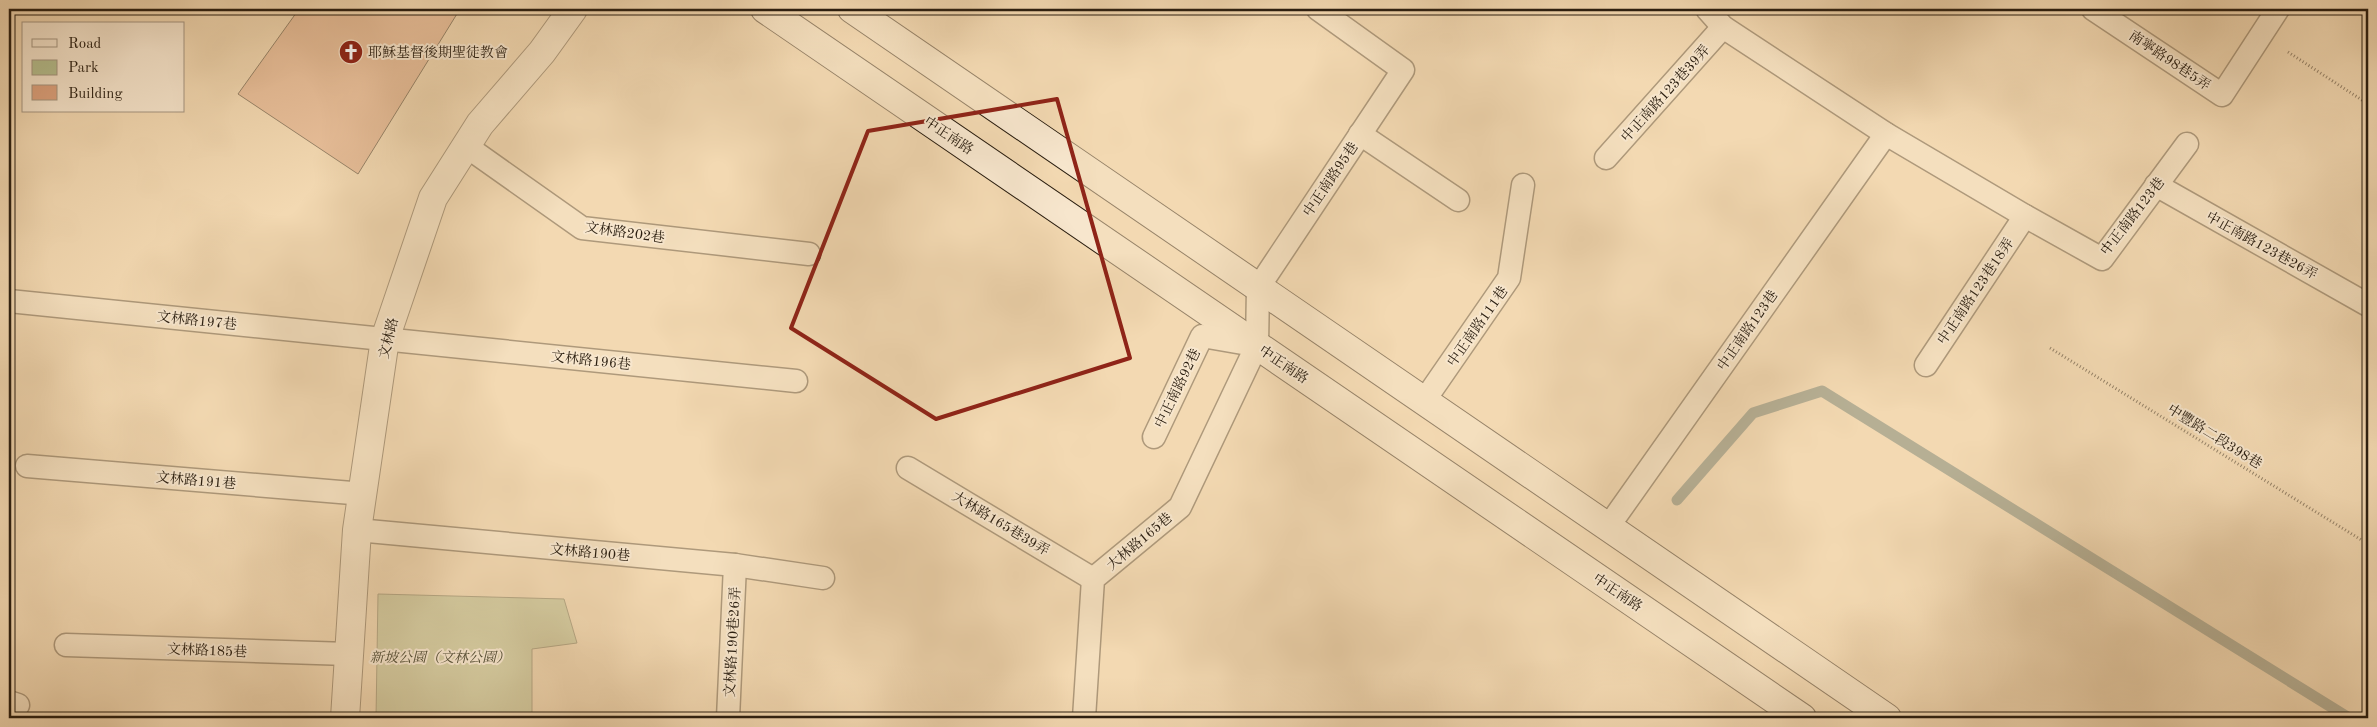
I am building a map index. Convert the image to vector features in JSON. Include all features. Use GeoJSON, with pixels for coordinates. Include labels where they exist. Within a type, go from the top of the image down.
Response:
{"type":"FeatureCollection","features":[{"type":"Feature","properties":{"kind":"street","name":"文林路"},"geometry":{"type":"LineString","coordinates":[[345,718],[357,530],[364,494],[385,340],[434,198],[480,124],[542,52],[572,9]]}},
{"type":"Feature","properties":{"kind":"street","name":"中正南路"},"geometry":{"type":"LineString","coordinates":[[765,9],[1802,718]]}},
{"type":"Feature","properties":{"kind":"street"},"geometry":{"type":"LineString","coordinates":[[852,9],[1886,718]]}},
{"type":"Feature","properties":{"kind":"lane","name":"中正南路95巷"},"geometry":{"type":"LineString","coordinates":[[1258,288],[1403,70],[1318,9]]}},
{"type":"Feature","properties":{"kind":"lane","name":"中正南路123巷"},"geometry":{"type":"LineString","coordinates":[[1707,9],[1723,27],[1886,134],[2102,259],[2187,144]]}},
{"type":"Feature","properties":{"kind":"lane","name":"南寧路98巷5弄"},"geometry":{"type":"LineString","coordinates":[[2093,9],[2222,95],[2262,36]]}},
{"type":"Feature","properties":{"kind":"lane"},"geometry":{"type":"LineString","coordinates":[[2262,36],[2278,9]]}},
{"type":"Feature","properties":{"kind":"lane","name":"中正南路123巷39弄"},"geometry":{"type":"LineString","coordinates":[[1606,158],[1723,27]]}},
{"type":"Feature","properties":{"kind":"lane"},"geometry":{"type":"LineString","coordinates":[[1360,134],[1458,200]]}},
{"type":"Feature","properties":{"kind":"lane","name":"中正南路123巷"},"geometry":{"type":"LineString","coordinates":[[1608,527],[1886,134]]}},
{"type":"Feature","properties":{"kind":"lane","name":"文林路202巷"},"geometry":{"type":"LineString","coordinates":[[466,146],[582,228],[809,254]]}},
{"type":"Feature","properties":{"kind":"lane","name":"中正南路111巷"},"geometry":{"type":"LineString","coordinates":[[1424,401],[1509,278],[1523,185]]}},
{"type":"Feature","properties":{"kind":"lane","name":"中正南路123巷26弄"},"geometry":{"type":"LineString","coordinates":[[2156,185],[2368,305]]}},
{"type":"Feature","properties":{"kind":"lane","name":"中正南路123巷18弄"},"geometry":{"type":"LineString","coordinates":[[1926,365],[2025,216]]}},
{"type":"Feature","properties":{"kind":"lane","name":"大林路165巷"},"geometry":{"type":"LineString","coordinates":[[1084,718],[1093,579],[1180,507],[1257,345],[1258,288]]}},
{"type":"Feature","properties":{"kind":"lane","name":"文林路197巷"},"geometry":{"type":"LineString","coordinates":[[9,301],[385,340]]}},
{"type":"Feature","properties":{"kind":"lane","name":"中正南路92巷"},"geometry":{"type":"LineString","coordinates":[[1154,437],[1202,336],[1257,345]]}},
{"type":"Feature","properties":{"kind":"lane","name":"文林路196巷"},"geometry":{"type":"LineString","coordinates":[[385,340],[796,381]]}},
{"type":"Feature","properties":{"kind":"lane","name":"文林路191巷"},"geometry":{"type":"LineString","coordinates":[[27,466],[364,494]]}},
{"type":"Feature","properties":{"kind":"lane","name":"大林路165巷39弄"},"geometry":{"type":"LineString","coordinates":[[908,468],[1093,579]]}},
{"type":"Feature","properties":{"kind":"lane","name":"文林路190巷"},"geometry":{"type":"LineString","coordinates":[[357,530],[735,565],[823,578]]}},
{"type":"Feature","properties":{"kind":"lane","name":"文林路190巷26弄"},"geometry":{"type":"LineString","coordinates":[[728,718],[735,565]]}},
{"type":"Feature","properties":{"kind":"lane","name":"文林路185巷"},"geometry":{"type":"LineString","coordinates":[[66,645],[348,654]]}},
{"type":"Feature","properties":{"kind":"path"},"geometry":{"type":"LineString","coordinates":[[2262,36],[2368,104]]}},
{"type":"Feature","properties":{"kind":"path","name":"中豐路二段398巷"},"geometry":{"type":"LineString","coordinates":[[2050,348],[2368,544]]}},
{"type":"Feature","properties":{"kind":"highlighted area"},"geometry":{"type":"Polygon","coordinates":[[[1057,99],[1130,358],[936,419],[791,328],[868,131],[1057,99]]]}},
{"type":"Feature","properties":{"kind":"green space","name":"新坡公園（文林公園）"},"geometry":{"type":"Polygon","coordinates":[[[378,594],[564,599],[577,643],[532,649],[532,715],[550,718],[376,718],[378,594]]]}},
{"type":"Feature","properties":{"kind":"building","name":"耶穌基督後期聖徒教會"},"geometry":{"type":"Polygon","coordinates":[[[299,9],[460,9],[358,174],[238,94],[299,9]]]}},
{"type":"Feature","properties":{"kind":"waterway"},"geometry":{"type":"LineString","coordinates":[[1677,500],[1753,413],[1822,391],[2349,718]]}},
{"type":"Feature","properties":{"kind":"place","name":"耶穌基督後期聖徒教會"},"geometry":{"type":"Point","coordinates":[351,52]}}]}
